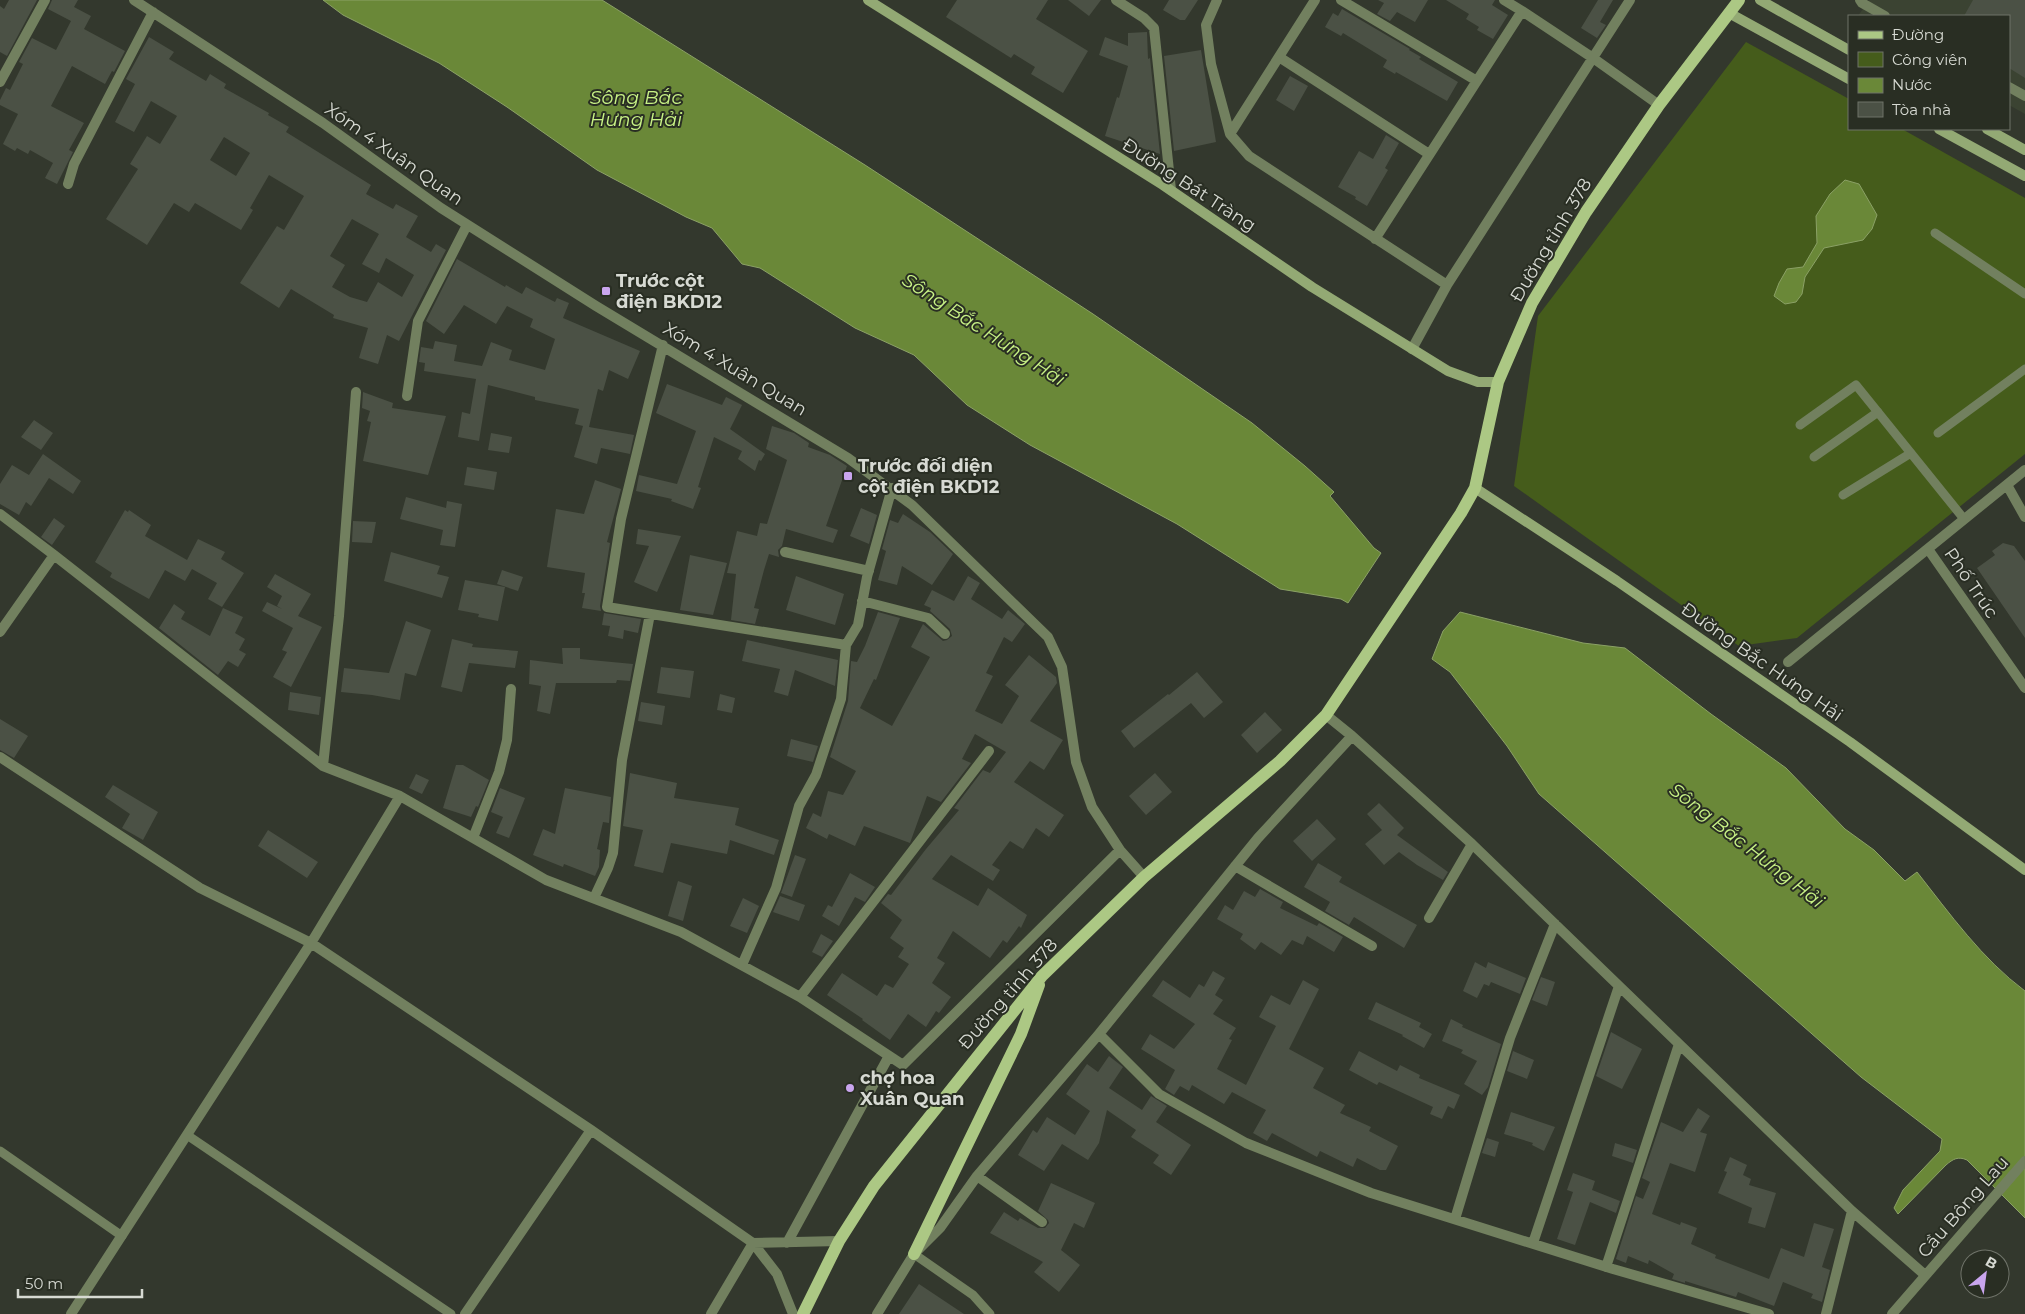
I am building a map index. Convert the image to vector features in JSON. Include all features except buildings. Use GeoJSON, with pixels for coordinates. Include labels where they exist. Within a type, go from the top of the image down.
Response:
{"type":"FeatureCollection","features":[{"type":"Feature","properties":{"kind":"main road","name":"Đường tỉnh 378"},"geometry":{"type":"LineString","coordinates":[[803,1314],[839,1241],[874,1186],[1042,976],[1144,876],[1280,761],[1326,715],[1461,513],[1475,488],[1498,382],[1532,303],[1586,212],[1659,105],[1739,0]]}},
{"type":"Feature","properties":{"kind":"main road"},"geometry":{"type":"LineString","coordinates":[[914,1254],[1021,1034],[1042,976]]}},
{"type":"Feature","properties":{"kind":"street"},"geometry":{"type":"LineString","coordinates":[[0,82],[45,0]]}},
{"type":"Feature","properties":{"kind":"street","name":"Xóm 4 Xuân Quan"},"geometry":{"type":"LineString","coordinates":[[134,0],[323,123],[441,208],[662,345],[801,428],[892,488],[912,504],[1048,637],[1062,666],[1076,762],[1092,807],[1120,850],[1144,876]]}},
{"type":"Feature","properties":{"kind":"street","name":"Đường Bát Tràng"},"geometry":{"type":"LineString","coordinates":[[868,0],[1171,190],[1312,286],[1448,371],[1478,382],[1498,382]]}},
{"type":"Feature","properties":{"kind":"street"},"geometry":{"type":"LineString","coordinates":[[1116,0],[1144,18],[1154,28],[1171,190]]}},
{"type":"Feature","properties":{"kind":"street"},"geometry":{"type":"LineString","coordinates":[[1217,0],[1206,25],[1211,64],[1230,134],[1249,156],[1447,285]]}},
{"type":"Feature","properties":{"kind":"street"},"geometry":{"type":"LineString","coordinates":[[1230,134],[1315,0]]}},
{"type":"Feature","properties":{"kind":"street"},"geometry":{"type":"LineString","coordinates":[[1341,0],[1477,81]]}},
{"type":"Feature","properties":{"kind":"street"},"geometry":{"type":"LineString","coordinates":[[1504,0],[1593,58],[1659,105]]}},
{"type":"Feature","properties":{"kind":"street"},"geometry":{"type":"LineString","coordinates":[[1412,349],[1447,285],[1630,0]]}},
{"type":"Feature","properties":{"kind":"street"},"geometry":{"type":"LineString","coordinates":[[1760,0],[1848,49]]}},
{"type":"Feature","properties":{"kind":"street"},"geometry":{"type":"LineString","coordinates":[[1860,0],[1883,15]]}},
{"type":"Feature","properties":{"kind":"street"},"geometry":{"type":"LineString","coordinates":[[1375,239],[1522,11]]}},
{"type":"Feature","properties":{"kind":"street"},"geometry":{"type":"LineString","coordinates":[[68,184],[74,164],[153,12]]}},
{"type":"Feature","properties":{"kind":"street"},"geometry":{"type":"LineString","coordinates":[[1729,13],[1848,78]]}},
{"type":"Feature","properties":{"kind":"street"},"geometry":{"type":"LineString","coordinates":[[1279,57],[1429,154]]}},
{"type":"Feature","properties":{"kind":"street"},"geometry":{"type":"LineString","coordinates":[[2010,88],[2025,96]]}},
{"type":"Feature","properties":{"kind":"street"},"geometry":{"type":"LineString","coordinates":[[1941,130],[2025,176]]}},
{"type":"Feature","properties":{"kind":"street"},"geometry":{"type":"LineString","coordinates":[[1989,130],[2025,150]]}},
{"type":"Feature","properties":{"kind":"street"},"geometry":{"type":"LineString","coordinates":[[407,396],[418,321],[467,224]]}},
{"type":"Feature","properties":{"kind":"street"},"geometry":{"type":"LineString","coordinates":[[662,345],[621,519],[607,607],[846,645]]}},
{"type":"Feature","properties":{"kind":"street"},"geometry":{"type":"LineString","coordinates":[[323,766],[339,616],[356,392]]}},
{"type":"Feature","properties":{"kind":"street","name":"Phố Trúc"},"geometry":{"type":"LineString","coordinates":[[2025,470],[1928,549],[2025,688]]}},
{"type":"Feature","properties":{"kind":"street"},"geometry":{"type":"LineString","coordinates":[[2007,485],[2025,517]]}},
{"type":"Feature","properties":{"kind":"street"},"geometry":{"type":"LineString","coordinates":[[742,965],[776,888],[799,806],[816,775],[841,699],[846,645],[858,625],[869,572],[892,488]]}},
{"type":"Feature","properties":{"kind":"street","name":"Đường Bắc Hưng Hải"},"geometry":{"type":"LineString","coordinates":[[1475,488],[1617,581],[1850,742],[2025,870]]}},
{"type":"Feature","properties":{"kind":"street"},"geometry":{"type":"LineString","coordinates":[[0,514],[323,766],[400,796],[546,880],[681,932],[800,997],[903,1066],[1120,850]]}},
{"type":"Feature","properties":{"kind":"street"},"geometry":{"type":"LineString","coordinates":[[1788,662],[1928,549]]}},
{"type":"Feature","properties":{"kind":"street"},"geometry":{"type":"LineString","coordinates":[[785,552],[869,572]]}},
{"type":"Feature","properties":{"kind":"street"},"geometry":{"type":"LineString","coordinates":[[0,632],[54,555]]}},
{"type":"Feature","properties":{"kind":"street"},"geometry":{"type":"LineString","coordinates":[[862,601],[928,618],[946,634]]}},
{"type":"Feature","properties":{"kind":"street"},"geometry":{"type":"LineString","coordinates":[[594,898],[613,852],[622,760],[650,614]]}},
{"type":"Feature","properties":{"kind":"street"},"geometry":{"type":"LineString","coordinates":[[473,838],[499,772],[507,740],[511,689]]}},
{"type":"Feature","properties":{"kind":"street"},"geometry":{"type":"LineString","coordinates":[[1326,715],[1472,844],[1852,1211],[1924,1275]]}},
{"type":"Feature","properties":{"kind":"street"},"geometry":{"type":"LineString","coordinates":[[877,1314],[914,1254],[940,1228],[977,1176],[1099,1034],[1258,838],[1352,736]]}},
{"type":"Feature","properties":{"kind":"street"},"geometry":{"type":"LineString","coordinates":[[800,997],[989,751]]}},
{"type":"Feature","properties":{"kind":"street"},"geometry":{"type":"LineString","coordinates":[[0,757],[200,888],[311,943],[591,1130],[753,1243],[776,1274],[793,1314]]}},
{"type":"Feature","properties":{"kind":"street"},"geometry":{"type":"LineString","coordinates":[[71,1314],[311,943],[400,796]]}},
{"type":"Feature","properties":{"kind":"street"},"geometry":{"type":"LineString","coordinates":[[1430,918],[1472,844]]}},
{"type":"Feature","properties":{"kind":"street"},"geometry":{"type":"LineString","coordinates":[[1235,866],[1372,946]]}},
{"type":"Feature","properties":{"kind":"street"},"geometry":{"type":"LineString","coordinates":[[1455,1219],[1510,1038],[1555,924]]}},
{"type":"Feature","properties":{"kind":"street"},"geometry":{"type":"LineString","coordinates":[[1533,1243],[1619,986]]}},
{"type":"Feature","properties":{"kind":"street"},"geometry":{"type":"LineString","coordinates":[[1099,1034],[1159,1094],[1246,1143],[1371,1193],[1769,1314]]}},
{"type":"Feature","properties":{"kind":"street"},"geometry":{"type":"LineString","coordinates":[[1606,1266],[1679,1044]]}},
{"type":"Feature","properties":{"kind":"street"},"geometry":{"type":"LineString","coordinates":[[787,1243],[889,1056]]}},
{"type":"Feature","properties":{"kind":"street"},"geometry":{"type":"LineString","coordinates":[[465,1314],[591,1130]]}},
{"type":"Feature","properties":{"kind":"street","name":"Cầu Bông Lau"},"geometry":{"type":"LineString","coordinates":[[1894,1313],[1924,1275],[2025,1161]]}},
{"type":"Feature","properties":{"kind":"street"},"geometry":{"type":"LineString","coordinates":[[977,1176],[1042,1222]]}},
{"type":"Feature","properties":{"kind":"street"},"geometry":{"type":"LineString","coordinates":[[1826,1314],[1852,1211]]}},
{"type":"Feature","properties":{"kind":"street"},"geometry":{"type":"LineString","coordinates":[[753,1243],[839,1241]]}},
{"type":"Feature","properties":{"kind":"street"},"geometry":{"type":"LineString","coordinates":[[711,1314],[753,1243]]}},
{"type":"Feature","properties":{"kind":"lane"},"geometry":{"type":"LineString","coordinates":[[1935,233],[2025,294]]}},
{"type":"Feature","properties":{"kind":"lane"},"geometry":{"type":"LineString","coordinates":[[1938,433],[2025,369]]}},
{"type":"Feature","properties":{"kind":"lane"},"geometry":{"type":"LineString","coordinates":[[1800,425],[1856,385],[1964,520]]}},
{"type":"Feature","properties":{"kind":"lane"},"geometry":{"type":"LineString","coordinates":[[1814,456],[1878,412]]}},
{"type":"Feature","properties":{"kind":"lane"},"geometry":{"type":"LineString","coordinates":[[1843,495],[1911,453]]}},
{"type":"Feature","properties":{"kind":"lane"},"geometry":{"type":"LineString","coordinates":[[187,1135],[451,1314]]}},
{"type":"Feature","properties":{"kind":"lane"},"geometry":{"type":"LineString","coordinates":[[0,1151],[122,1236]]}},
{"type":"Feature","properties":{"kind":"lane"},"geometry":{"type":"LineString","coordinates":[[914,1254],[973,1295],[990,1314]]}},
{"type":"Feature","properties":{"kind":"shaded area"},"geometry":{"type":"Polygon","coordinates":[[[1869,0],[2025,0],[2025,114],[2010,106],[2010,15],[1859,15],[1869,0]]]}},
{"type":"Feature","properties":{"kind":"green space"},"geometry":{"type":"Polygon","coordinates":[[[1746,42],[1848,98],[1848,130],[1904,130],[2025,198],[2025,454],[1797,638],[1739,646],[1514,486],[1538,316],[1746,42]]]}},
{"type":"Feature","properties":{"kind":"water","name":"Sông Bắc Hưng Hải"},"geometry":{"type":"Polygon","coordinates":[[[323,0],[602,0],[865,165],[1093,314],[1252,423],[1334,492],[1330,496],[1374,548],[1381,553],[1348,603],[1341,599],[1280,589],[1177,524],[1030,445],[967,405],[914,355],[855,328],[760,268],[742,264],[712,228],[686,217],[597,170],[507,107],[439,63],[343,15],[323,0]]]}},
{"type":"Feature","properties":{"kind":"water"},"geometry":{"type":"Polygon","coordinates":[[[1845,180],[1859,184],[1877,215],[1872,229],[1863,240],[1824,248],[1805,277],[1802,294],[1796,302],[1785,304],[1774,296],[1779,283],[1787,269],[1803,267],[1817,243],[1816,216],[1830,194],[1845,180]]]}},
{"type":"Feature","properties":{"kind":"water","name":"Sông Bắc Hưng Hải"},"geometry":{"type":"Polygon","coordinates":[[[1460,612],[1583,643],[1625,648],[1711,714],[1786,768],[1845,829],[1874,850],[1905,881],[1917,872],[1954,920],[1981,950],[2025,991],[2025,1218],[1967,1160],[1961,1158],[1953,1160],[1946,1165],[1898,1214],[1894,1208],[1903,1190],[1940,1151],[1942,1139],[1861,1077],[1539,794],[1507,746],[1450,672],[1432,659],[1443,631],[1460,612]]]}},
{"type":"Feature","properties":{"kind":"place","name":"Trước cột điện BKD12"},"geometry":{"type":"Point","coordinates":[606,291]}},
{"type":"Feature","properties":{"kind":"place","name":"Trước đối diện cột điện BKD12"},"geometry":{"type":"Point","coordinates":[848,476]}},
{"type":"Feature","properties":{"kind":"place","name":"chợ hoa Xuân Quan"},"geometry":{"type":"Point","coordinates":[850,1088]}}]}
